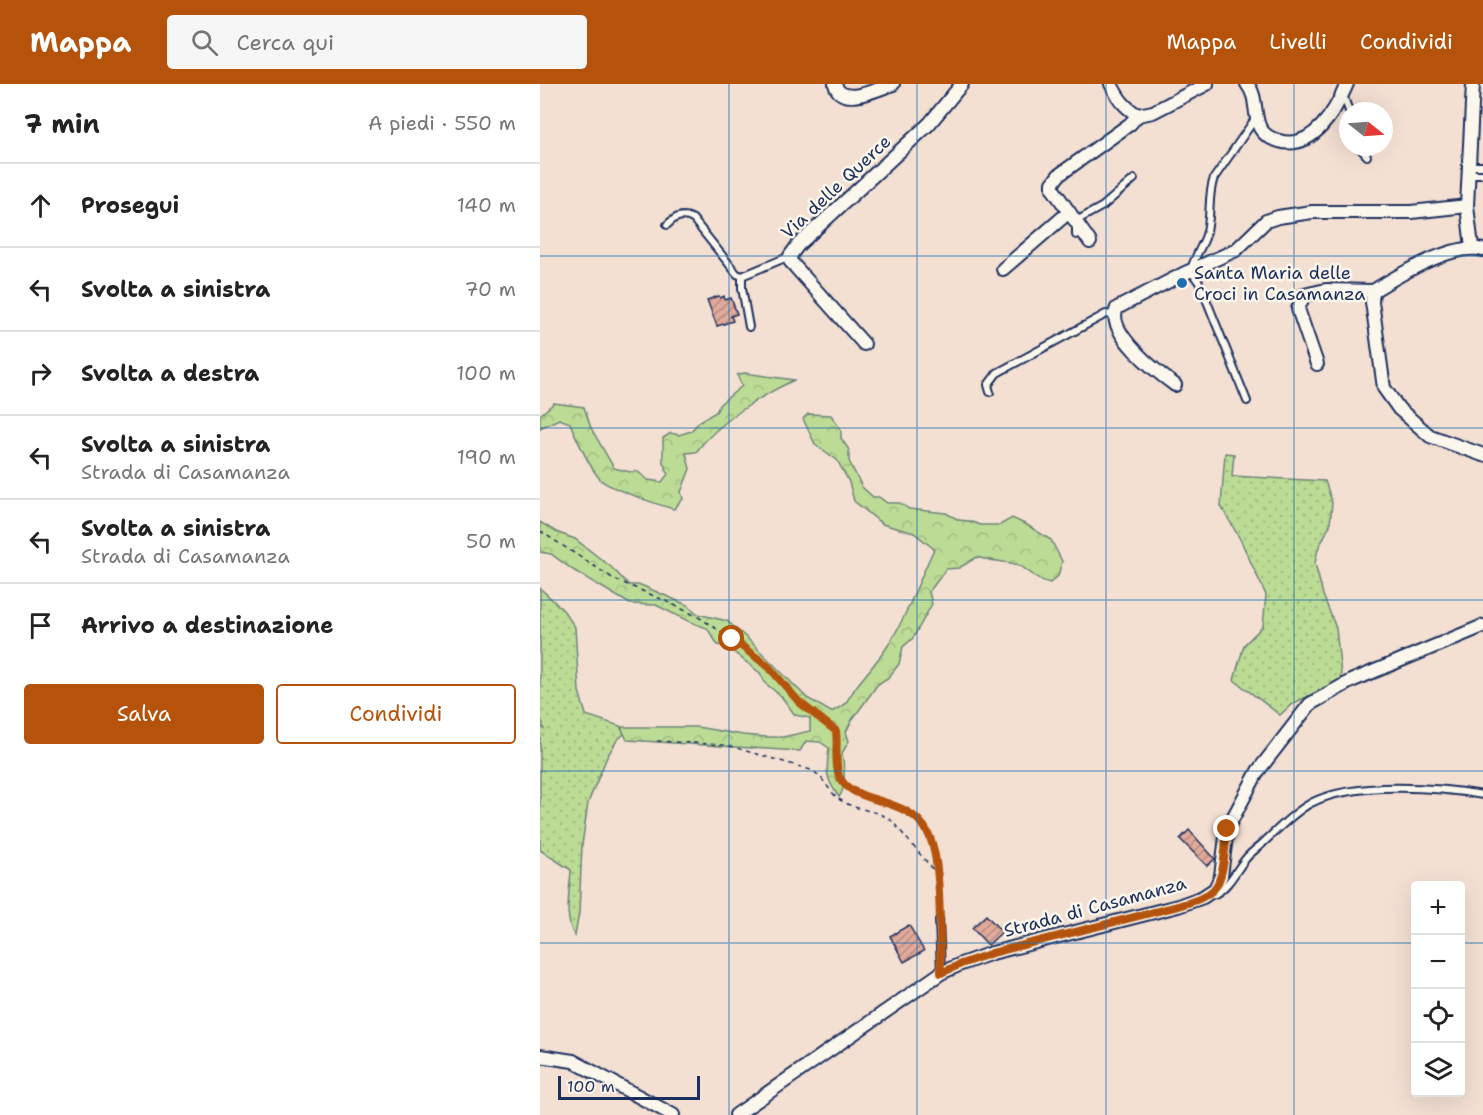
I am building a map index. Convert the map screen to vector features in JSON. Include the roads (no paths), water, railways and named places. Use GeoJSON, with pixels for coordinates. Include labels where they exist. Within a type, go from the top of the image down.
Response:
{"type":"FeatureCollection","features":[{"type":"Feature","properties":{"kind":"street"},"geometry":{"type":"LineString","coordinates":[[835,84],[837,90],[843,95],[853,97],[893,84]]}},
{"type":"Feature","properties":{"kind":"street","name":"Via delle Querce"},"geometry":{"type":"LineString","coordinates":[[864,344],[790,261],[790,256],[798,245],[930,124],[962,84]]}},
{"type":"Feature","properties":{"kind":"street"},"geometry":{"type":"LineString","coordinates":[[1111,84],[1120,100],[1138,115]]}},
{"type":"Feature","properties":{"kind":"street"},"geometry":{"type":"LineString","coordinates":[[1090,242],[1053,189],[1053,183],[1059,175],[1130,124],[1138,115],[1153,112],[1207,84]]}},
{"type":"Feature","properties":{"kind":"street"},"geometry":{"type":"LineString","coordinates":[[1247,84],[1256,102],[1261,128],[1270,139],[1282,142],[1296,142],[1319,137],[1345,89]]}},
{"type":"Feature","properties":{"kind":"street"},"geometry":{"type":"LineString","coordinates":[[1317,364],[1299,309],[1304,295],[1326,290],[1373,291],[1397,276],[1454,250],[1478,248],[1467,206],[1474,169],[1473,84]]}},
{"type":"Feature","properties":{"kind":"street"},"geometry":{"type":"LineString","coordinates":[[1174,385],[1140,357],[1115,322],[1113,315],[1117,308],[1236,250],[1266,221],[1278,217],[1312,212],[1411,212],[1467,206]]}},
{"type":"Feature","properties":{"kind":"street"},"geometry":{"type":"LineString","coordinates":[[1003,268],[1072,217]]}},
{"type":"Feature","properties":{"kind":"street"},"geometry":{"type":"LineString","coordinates":[[1373,291],[1372,302],[1384,388],[1399,409],[1430,436],[1483,455]]}},
{"type":"Feature","properties":{"kind":"street","name":"Strada di Casamanza"},"geometry":{"type":"LineString","coordinates":[[736,1115],[941,973],[992,953],[1178,906],[1203,897],[1215,889],[1221,876],[1227,829],[1258,771],[1310,704],[1351,681],[1483,626]]}},
{"type":"Feature","properties":{"kind":"street"},"geometry":{"type":"LineString","coordinates":[[540,1056],[573,1061],[673,1115]]}},
{"type":"Feature","properties":{"kind":"lane"},"geometry":{"type":"LineString","coordinates":[[1247,402],[1200,284],[1191,271],[1192,263],[1206,237],[1214,177],[1257,115]]}},
{"type":"Feature","properties":{"kind":"lane"},"geometry":{"type":"LineString","coordinates":[[1474,169],[1483,174]]}},
{"type":"Feature","properties":{"kind":"lane"},"geometry":{"type":"LineString","coordinates":[[1076,235],[1072,217],[1102,206],[1134,179]]}},
{"type":"Feature","properties":{"kind":"lane"},"geometry":{"type":"LineString","coordinates":[[667,225],[679,216],[686,215],[693,219],[737,273],[742,276]]}},
{"type":"Feature","properties":{"kind":"lane"},"geometry":{"type":"LineString","coordinates":[[742,276],[790,256]]}},
{"type":"Feature","properties":{"kind":"lane"},"geometry":{"type":"LineString","coordinates":[[742,276],[749,327]]}},
{"type":"Feature","properties":{"kind":"lane"},"geometry":{"type":"LineString","coordinates":[[990,392],[988,386],[997,373],[1106,314],[1113,315]]}},
{"type":"Feature","properties":{"kind":"lane"},"geometry":{"type":"LineString","coordinates":[[1203,897],[1218,893],[1248,856],[1283,824],[1311,803],[1338,793],[1374,789],[1404,789],[1483,795]]}},
{"type":"Feature","properties":{"kind":"lane"},"geometry":{"type":"LineString","coordinates":[[939,920],[941,973]]}},
{"type":"Feature","properties":{"kind":"place","name":"Santa Maria delle Croci in Casamanza"},"geometry":{"type":"Point","coordinates":[1182,283]}}]}
